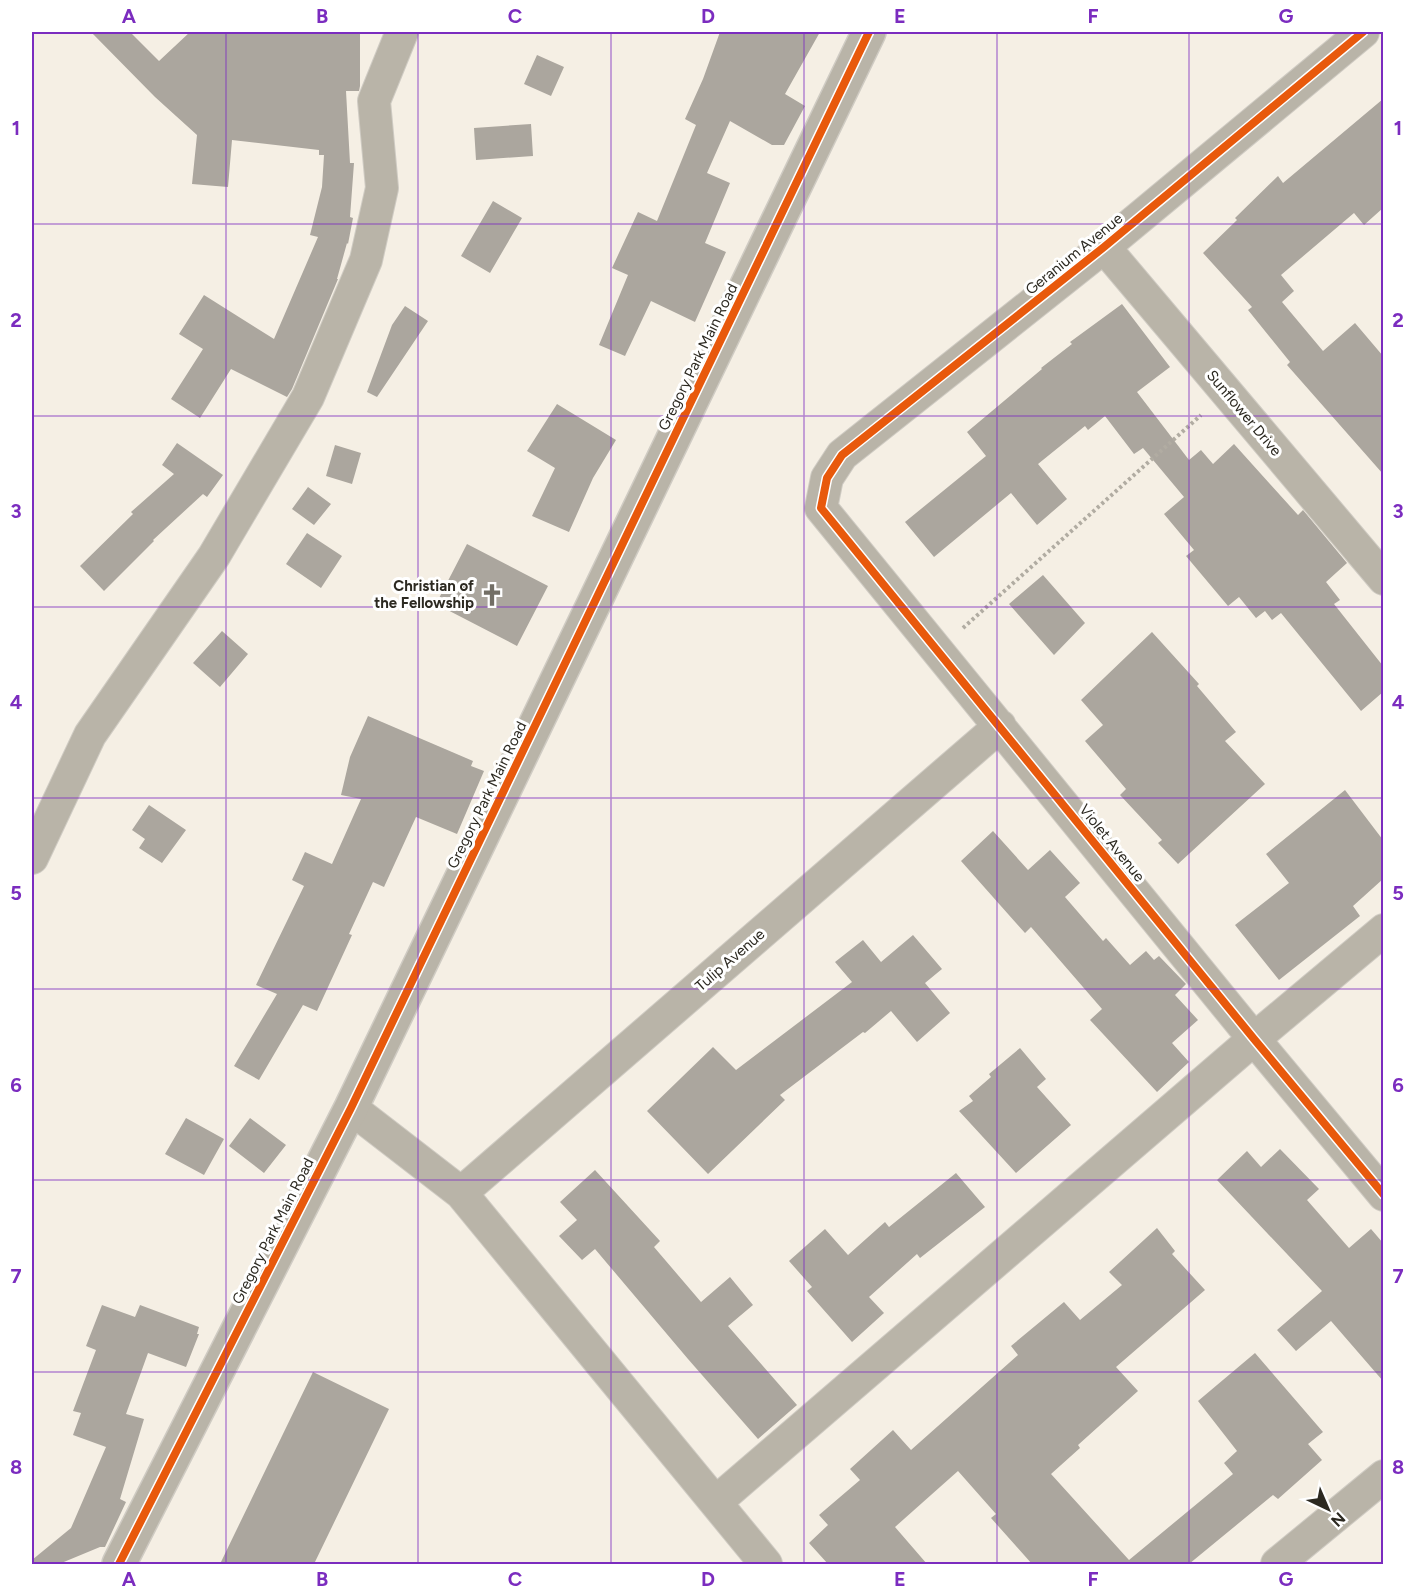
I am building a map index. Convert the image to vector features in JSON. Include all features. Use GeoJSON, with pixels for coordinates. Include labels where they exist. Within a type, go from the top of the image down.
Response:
{"type":"FeatureCollection","features":[{"type":"Feature","properties":{"kind":"street"},"geometry":{"type":"LineString","coordinates":[[32,858],[90,735],[214,556],[308,397],[366,260],[382,189],[374,101],[402,32]]}},
{"type":"Feature","properties":{"kind":"street","name":"Gregory Park Main Road"},"geometry":{"type":"LineString","coordinates":[[119,1564],[351,1108],[869,32]]}},
{"type":"Feature","properties":{"kind":"street","name":"Geranium Avenue"},"geometry":{"type":"LineString","coordinates":[[821,508],[827,478],[842,455],[1104,247],[1363,32]]}},
{"type":"Feature","properties":{"kind":"street","name":"Sunflower Drive"},"geometry":{"type":"LineString","coordinates":[[1104,247],[1383,579]]}},
{"type":"Feature","properties":{"kind":"street","name":"Violet Avenue"},"geometry":{"type":"LineString","coordinates":[[821,508],[1383,1195]]}},
{"type":"Feature","properties":{"kind":"street","name":"Tulip Avenue"},"geometry":{"type":"LineString","coordinates":[[461,1193],[1000,726]]}},
{"type":"Feature","properties":{"kind":"street"},"geometry":{"type":"LineString","coordinates":[[716,1502],[1383,930]]}},
{"type":"Feature","properties":{"kind":"street"},"geometry":{"type":"LineString","coordinates":[[351,1108],[461,1193],[766,1564]]}},
{"type":"Feature","properties":{"kind":"street"},"geometry":{"type":"LineString","coordinates":[[1277,1564],[1383,1476]]}},
{"type":"Feature","properties":{"kind":"path"},"geometry":{"type":"LineString","coordinates":[[937,651],[1226,392]]}},
{"type":"Feature","properties":{"kind":"building"},"geometry":{"type":"Polygon","coordinates":[[[91,32],[130,32],[159,61],[190,32],[360,32],[359,91],[346,91],[350,163],[354,163],[350,217],[353,218],[348,244],[338,279],[287,397],[231,369],[200,418],[171,399],[203,349],[179,334],[204,295],[274,339],[318,237],[310,235],[322,187],[324,155],[319,155],[319,150],[232,140],[228,187],[192,184],[197,135],[155,97],[91,32]]]}},
{"type":"Feature","properties":{"kind":"building"},"geometry":{"type":"Polygon","coordinates":[[[720,32],[820,32],[785,94],[805,106],[784,145],[772,145],[730,121],[707,173],[730,183],[705,243],[726,252],[695,322],[651,301],[625,356],[599,345],[628,275],[612,268],[638,212],[657,221],[696,125],[685,119],[720,32]]]}},
{"type":"Feature","properties":{"kind":"building"},"geometry":{"type":"Polygon","coordinates":[[[537,55],[564,67],[551,96],[524,84],[537,55]]]}},
{"type":"Feature","properties":{"kind":"building"},"geometry":{"type":"Polygon","coordinates":[[[1383,99],[1383,208],[1364,225],[1354,213],[1281,275],[1294,291],[1282,302],[1323,351],[1355,323],[1383,356],[1383,474],[1287,365],[1290,362],[1248,310],[1252,307],[1203,253],[1278,176],[1283,183],[1383,99]]]}},
{"type":"Feature","properties":{"kind":"building"},"geometry":{"type":"Polygon","coordinates":[[[531,124],[533,156],[476,160],[474,128],[531,124]]]}},
{"type":"Feature","properties":{"kind":"building"},"geometry":{"type":"Polygon","coordinates":[[[493,201],[522,218],[490,273],[461,256],[493,201]]]}},
{"type":"Feature","properties":{"kind":"building"},"geometry":{"type":"Polygon","coordinates":[[[1122,304],[1170,367],[1137,392],[1189,460],[1201,450],[1213,464],[1234,444],[1298,515],[1303,510],[1347,563],[1326,582],[1340,600],[1334,604],[1383,666],[1383,692],[1361,711],[1281,613],[1272,620],[1265,611],[1256,618],[1239,597],[1228,606],[1186,556],[1194,550],[1164,514],[1184,497],[1143,448],[1134,454],[1105,416],[1088,430],[1085,426],[1038,464],[1067,499],[1037,525],[1011,493],[934,557],[905,522],[986,456],[967,432],[1072,344],[1070,342],[1122,304]]]}},
{"type":"Feature","properties":{"kind":"building"},"geometry":{"type":"Polygon","coordinates":[[[405,306],[428,321],[377,397],[367,392],[392,325],[405,306]]]}},
{"type":"Feature","properties":{"kind":"building"},"geometry":{"type":"Polygon","coordinates":[[[557,404],[616,440],[593,478],[569,532],[532,516],[555,468],[527,451],[557,404]]]}},
{"type":"Feature","properties":{"kind":"building"},"geometry":{"type":"Polygon","coordinates":[[[177,443],[223,475],[207,497],[203,494],[153,540],[104,591],[80,566],[133,514],[131,512],[174,474],[162,465],[177,443]]]}},
{"type":"Feature","properties":{"kind":"building"},"geometry":{"type":"Polygon","coordinates":[[[335,445],[361,453],[352,484],[326,476],[335,445]]]}},
{"type":"Feature","properties":{"kind":"building"},"geometry":{"type":"Polygon","coordinates":[[[308,487],[331,504],[314,525],[292,509],[308,487]]]}},
{"type":"Feature","properties":{"kind":"building"},"geometry":{"type":"Polygon","coordinates":[[[307,533],[342,556],[321,588],[286,564],[307,533]]]}},
{"type":"Feature","properties":{"kind":"building","name":"Christian of the Fellowship"},"geometry":{"type":"Polygon","coordinates":[[[467,544],[548,586],[517,646],[436,604],[467,544]]]}},
{"type":"Feature","properties":{"kind":"building"},"geometry":{"type":"Polygon","coordinates":[[[1043,575],[1085,623],[1054,655],[1009,604],[1043,575]]]}},
{"type":"Feature","properties":{"kind":"building"},"geometry":{"type":"Polygon","coordinates":[[[222,631],[248,654],[220,687],[193,663],[222,631]]]}},
{"type":"Feature","properties":{"kind":"building"},"geometry":{"type":"Polygon","coordinates":[[[1152,632],[1199,684],[1197,686],[1236,732],[1225,741],[1265,784],[1178,864],[1158,843],[1162,840],[1120,795],[1126,789],[1085,741],[1103,725],[1081,700],[1152,632]]]}},
{"type":"Feature","properties":{"kind":"building"},"geometry":{"type":"Polygon","coordinates":[[[368,716],[473,761],[471,766],[484,771],[457,834],[416,817],[384,887],[373,882],[349,934],[352,935],[317,1011],[303,1005],[259,1080],[234,1066],[277,994],[256,985],[304,886],[292,880],[305,852],[332,864],[361,799],[341,795],[350,757],[368,716]]]}},
{"type":"Feature","properties":{"kind":"building"},"geometry":{"type":"Polygon","coordinates":[[[1345,790],[1383,840],[1383,879],[1353,906],[1360,916],[1279,980],[1235,925],[1289,883],[1266,854],[1345,790]]]}},
{"type":"Feature","properties":{"kind":"building"},"geometry":{"type":"Polygon","coordinates":[[[149,805],[186,830],[162,863],[139,848],[145,839],[132,830],[149,805]]]}},
{"type":"Feature","properties":{"kind":"building"},"geometry":{"type":"Polygon","coordinates":[[[993,831],[1028,870],[1050,850],[1080,883],[1065,897],[1103,941],[1106,938],[1130,965],[1146,951],[1154,960],[1159,956],[1186,984],[1175,995],[1198,1020],[1172,1043],[1189,1062],[1157,1092],[1090,1020],[1102,1009],[1031,927],[1025,933],[961,861],[993,831]]]}},
{"type":"Feature","properties":{"kind":"building"},"geometry":{"type":"Polygon","coordinates":[[[913,935],[942,969],[925,983],[950,1013],[917,1042],[891,1011],[865,1033],[863,1032],[780,1095],[785,1100],[708,1174],[647,1111],[713,1047],[736,1070],[852,982],[835,962],[863,940],[881,962],[913,935]]]}},
{"type":"Feature","properties":{"kind":"building"},"geometry":{"type":"Polygon","coordinates":[[[1020,1048],[1046,1079],[1037,1087],[1071,1125],[1016,1173],[959,1111],[973,1101],[969,1096],[991,1077],[989,1074],[1020,1048]]]}},
{"type":"Feature","properties":{"kind":"building"},"geometry":{"type":"Polygon","coordinates":[[[186,1118],[224,1139],[204,1175],[165,1154],[186,1118]]]}},
{"type":"Feature","properties":{"kind":"building"},"geometry":{"type":"Polygon","coordinates":[[[250,1118],[286,1145],[264,1173],[229,1146],[250,1118]]]}},
{"type":"Feature","properties":{"kind":"building"},"geometry":{"type":"Polygon","coordinates":[[[1280,1149],[1319,1189],[1307,1200],[1349,1248],[1371,1229],[1383,1243],[1383,1381],[1331,1321],[1296,1351],[1277,1330],[1322,1291],[1217,1180],[1247,1151],[1261,1167],[1280,1149]]]}},
{"type":"Feature","properties":{"kind":"building"},"geometry":{"type":"Polygon","coordinates":[[[595,1170],[660,1241],[654,1247],[701,1302],[730,1277],[753,1305],[728,1326],[797,1405],[758,1439],[595,1249],[582,1260],[559,1236],[577,1220],[560,1202],[595,1170]]]}},
{"type":"Feature","properties":{"kind":"building"},"geometry":{"type":"Polygon","coordinates":[[[956,1173],[985,1207],[920,1258],[917,1254],[869,1297],[884,1313],[852,1342],[807,1291],[812,1287],[789,1261],[825,1229],[848,1255],[885,1222],[889,1227],[956,1173]]]}},
{"type":"Feature","properties":{"kind":"building"},"geometry":{"type":"Polygon","coordinates":[[[1157,1228],[1175,1251],[1172,1254],[1205,1290],[1116,1367],[1138,1391],[1078,1445],[1080,1448],[1051,1474],[1129,1560],[1233,1474],[1224,1463],[1237,1451],[1198,1401],[1255,1353],[1323,1432],[1308,1444],[1322,1460],[1278,1499],[1273,1495],[1189,1564],[1032,1564],[991,1518],[996,1514],[958,1471],[895,1527],[927,1564],[828,1564],[809,1543],[828,1525],[819,1515],[860,1480],[850,1469],[893,1430],[911,1450],[1018,1355],[1011,1346],[1064,1302],[1080,1320],[1122,1285],[1109,1272],[1157,1228]]]}},
{"type":"Feature","properties":{"kind":"building"},"geometry":{"type":"Polygon","coordinates":[[[102,1305],[135,1317],[140,1305],[199,1327],[197,1334],[199,1334],[186,1367],[148,1353],[126,1414],[144,1419],[120,1499],[126,1502],[105,1547],[59,1564],[32,1564],[32,1560],[71,1528],[106,1447],[73,1435],[81,1413],[73,1411],[96,1350],[86,1346],[102,1305]]]}},
{"type":"Feature","properties":{"kind":"building"},"geometry":{"type":"Polygon","coordinates":[[[313,1372],[389,1409],[314,1564],[220,1564],[313,1372]]]}},
{"type":"Feature","properties":{"kind":"cycle path"},"geometry":{"type":"LineString","coordinates":[[119,1564],[351,1108],[869,32]]}},
{"type":"Feature","properties":{"kind":"cycle path"},"geometry":{"type":"LineString","coordinates":[[1363,32],[1104,247],[842,455],[827,478],[821,508],[1384,1195]]}},
{"type":"Feature","properties":{"kind":"place","name":"Christian of the Fellowship"},"geometry":{"type":"Point","coordinates":[492,595]}}]}
